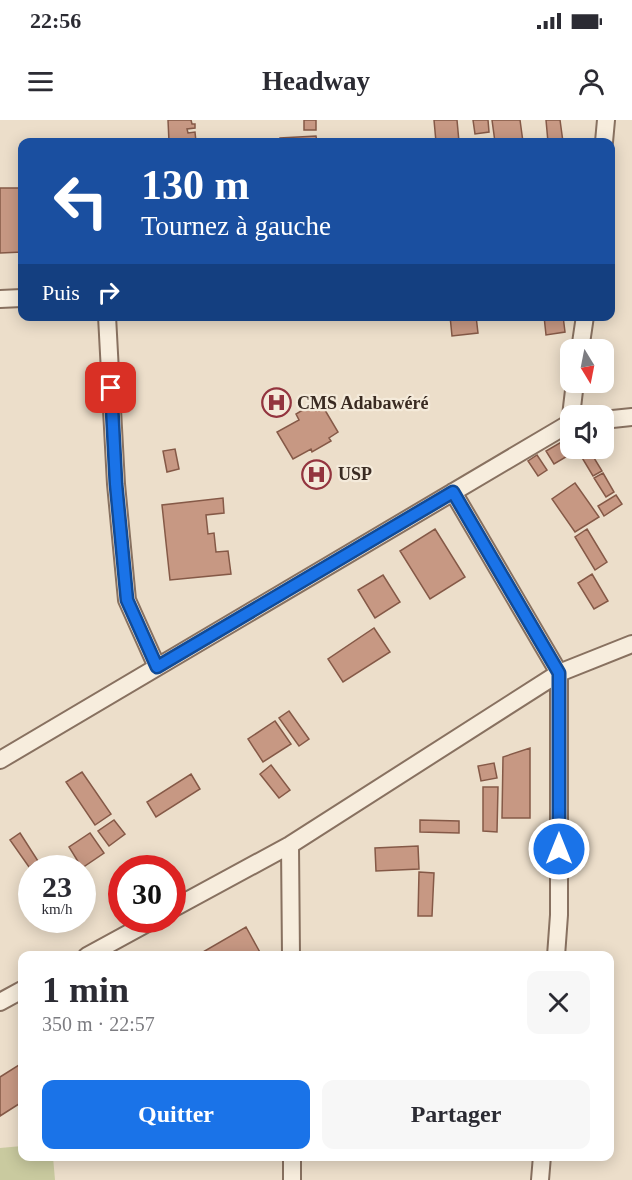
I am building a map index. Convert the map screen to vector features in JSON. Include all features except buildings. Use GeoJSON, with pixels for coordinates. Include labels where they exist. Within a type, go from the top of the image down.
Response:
{"type":"FeatureCollection","features":[{"type":"Feature","properties":{"kind":"street"},"geometry":{"type":"LineString","coordinates":[[604,138],[606,120]]}},
{"type":"Feature","properties":{"kind":"street"},"geometry":{"type":"LineString","coordinates":[[0,299],[18,298]]}},
{"type":"Feature","properties":{"kind":"street"},"geometry":{"type":"LineString","coordinates":[[107,321],[116,484],[127,600],[157,667]]}},
{"type":"Feature","properties":{"kind":"street"},"geometry":{"type":"LineString","coordinates":[[582,339],[584,321]]}},
{"type":"Feature","properties":{"kind":"street"},"geometry":{"type":"LineString","coordinates":[[614,419],[632,417]]}},
{"type":"Feature","properties":{"kind":"street"},"geometry":{"type":"LineString","coordinates":[[0,760],[560,426]]}},
{"type":"Feature","properties":{"kind":"street"},"geometry":{"type":"LineString","coordinates":[[453,492],[559,673],[560,915],[556,951]]}},
{"type":"Feature","properties":{"kind":"street"},"geometry":{"type":"LineString","coordinates":[[186,901],[290,845],[559,673],[632,644]]}},
{"type":"Feature","properties":{"kind":"street"},"geometry":{"type":"LineString","coordinates":[[290,845],[291,951]]}},
{"type":"Feature","properties":{"kind":"street"},"geometry":{"type":"LineString","coordinates":[[96,951],[129,933]]}},
{"type":"Feature","properties":{"kind":"street"},"geometry":{"type":"LineString","coordinates":[[0,1002],[18,992]]}},
{"type":"Feature","properties":{"kind":"street"},"geometry":{"type":"LineString","coordinates":[[292,1161],[292,1180]]}},
{"type":"Feature","properties":{"kind":"street"},"geometry":{"type":"LineString","coordinates":[[540,1180],[542,1161]]}},
{"type":"Feature","properties":{"kind":"green space"},"geometry":{"type":"Polygon","coordinates":[[[18,1146],[18,1161],[53,1161],[55,1180],[0,1180],[0,1148],[18,1146]]]}},
{"type":"Feature","properties":{"kind":"place","name":"CMS Adabawéré"},"geometry":{"type":"Point","coordinates":[276,403]}},
{"type":"Feature","properties":{"kind":"place","name":"USP"},"geometry":{"type":"Point","coordinates":[317,474]}},
{"type":"Feature","properties":{"kind":"route"},"geometry":{"type":"LineString","coordinates":[[111,388],[116,484],[127,600],[157,667],[453,492],[559,673],[559,849]]}}]}
